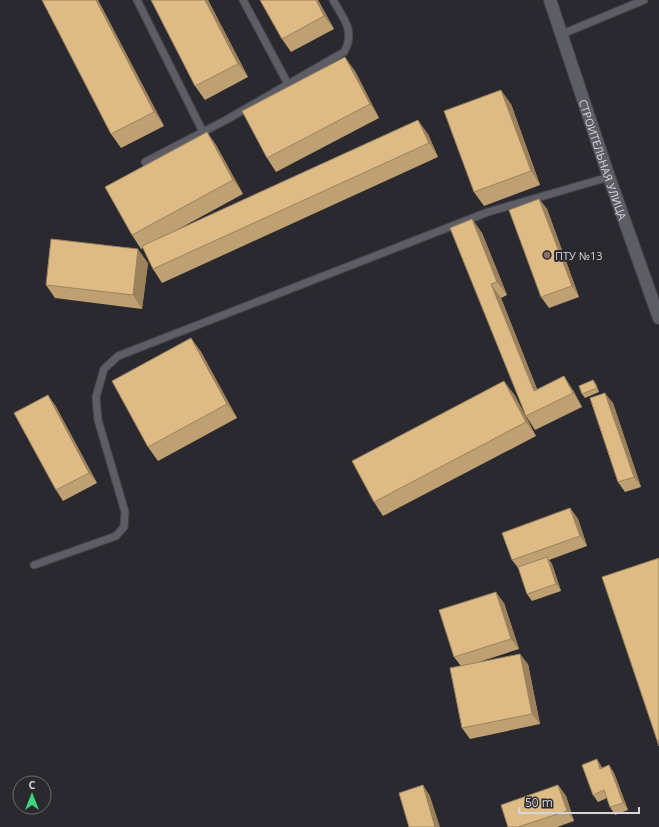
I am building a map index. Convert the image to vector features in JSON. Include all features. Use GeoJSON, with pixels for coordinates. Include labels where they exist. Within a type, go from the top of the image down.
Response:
{"type":"FeatureCollection","features":[{"type":"Feature","properties":{"kind":"street","name":"СТРОИТЕЛЬНАЯ УЛИЦА"},"geometry":{"type":"LineString","coordinates":[[550,0],[609,177],[659,318]]}},
{"type":"Feature","properties":{"kind":"lane"},"geometry":{"type":"LineString","coordinates":[[137,0],[203,132]]}},
{"type":"Feature","properties":{"kind":"lane"},"geometry":{"type":"LineString","coordinates":[[243,0],[288,84]]}},
{"type":"Feature","properties":{"kind":"lane"},"geometry":{"type":"LineString","coordinates":[[145,162],[203,132],[344,52],[349,43],[348,27],[333,0]]}},
{"type":"Feature","properties":{"kind":"lane"},"geometry":{"type":"LineString","coordinates":[[562,34],[644,0]]}},
{"type":"Feature","properties":{"kind":"lane"},"geometry":{"type":"LineString","coordinates":[[34,565],[116,536],[124,527],[125,512],[98,420],[96,397],[104,369],[118,356],[488,212],[609,177]]}},
{"type":"Feature","properties":{"kind":"building"},"geometry":{"type":"Polygon","coordinates":[[[42,0],[96,0],[154,112],[111,134],[42,0]]]}},
{"type":"Feature","properties":{"kind":"building"},"geometry":{"type":"Polygon","coordinates":[[[151,0],[205,0],[238,64],[195,86],[151,0]]]}},
{"type":"Feature","properties":{"kind":"building"},"geometry":{"type":"Polygon","coordinates":[[[260,0],[316,0],[324,16],[282,39],[260,0]]]}},
{"type":"Feature","properties":{"kind":"building"},"geometry":{"type":"Polygon","coordinates":[[[345,57],[370,104],[267,158],[242,111],[345,57]]]}},
{"type":"Feature","properties":{"kind":"building"},"geometry":{"type":"Polygon","coordinates":[[[501,90],[531,171],[474,192],[444,111],[501,90]]]}},
{"type":"Feature","properties":{"kind":"building"},"geometry":{"type":"Polygon","coordinates":[[[418,120],[429,143],[153,269],[142,246],[418,120]]]}},
{"type":"Feature","properties":{"kind":"building"},"geometry":{"type":"Polygon","coordinates":[[[207,132],[233,180],[132,235],[105,187],[207,132]]]}},
{"type":"Feature","properties":{"kind":"building"},"geometry":{"type":"Polygon","coordinates":[[[539,199],[572,286],[541,297],[509,210],[539,199]]]}},
{"type":"Feature","properties":{"kind":"building"},"geometry":{"type":"Polygon","coordinates":[[[472,219],[497,282],[491,284],[534,391],[564,376],[573,393],[526,416],[450,228],[472,219]]]}},
{"type":"Feature","properties":{"kind":"building"},"geometry":{"type":"Polygon","coordinates":[[[51,239],[138,249],[133,295],[46,285],[51,239]]]}},
{"type":"Feature","properties":{"kind":"building"},"geometry":{"type":"Polygon","coordinates":[[[191,338],[227,404],[148,447],[112,381],[191,338]]]}},
{"type":"Feature","properties":{"kind":"building"},"geometry":{"type":"Polygon","coordinates":[[[593,380],[597,388],[582,394],[579,386],[593,380]]]}},
{"type":"Feature","properties":{"kind":"building"},"geometry":{"type":"Polygon","coordinates":[[[504,381],[526,422],[374,502],[352,461],[504,381]]]}},
{"type":"Feature","properties":{"kind":"building"},"geometry":{"type":"Polygon","coordinates":[[[605,393],[634,477],[618,482],[590,398],[605,393]]]}},
{"type":"Feature","properties":{"kind":"building"},"geometry":{"type":"Polygon","coordinates":[[[48,395],[89,473],[56,490],[14,413],[48,395]]]}},
{"type":"Feature","properties":{"kind":"building"},"geometry":{"type":"Polygon","coordinates":[[[570,508],[580,536],[512,560],[502,533],[570,508]]]}},
{"type":"Feature","properties":{"kind":"building"},"geometry":{"type":"Polygon","coordinates":[[[547,557],[556,584],[527,594],[518,567],[547,557]]]}},
{"type":"Feature","properties":{"kind":"building"},"geometry":{"type":"Polygon","coordinates":[[[659,558],[659,746],[602,577],[659,558]]]}},
{"type":"Feature","properties":{"kind":"building"},"geometry":{"type":"Polygon","coordinates":[[[496,592],[511,639],[454,657],[439,610],[496,592]]]}},
{"type":"Feature","properties":{"kind":"building"},"geometry":{"type":"Polygon","coordinates":[[[520,654],[532,714],[462,728],[450,668],[520,654]]]}},
{"type":"Feature","properties":{"kind":"building"},"geometry":{"type":"Polygon","coordinates":[[[597,759],[600,769],[609,765],[623,803],[610,807],[604,790],[593,795],[582,765],[597,759]]]}},
{"type":"Feature","properties":{"kind":"building"},"geometry":{"type":"Polygon","coordinates":[[[423,785],[435,827],[409,827],[399,793],[423,785]]]}},
{"type":"Feature","properties":{"kind":"building"},"geometry":{"type":"Polygon","coordinates":[[[558,785],[567,811],[518,827],[508,827],[501,805],[558,785]]]}},
{"type":"Feature","properties":{"kind":"place","name":"ПТУ №13"},"geometry":{"type":"Point","coordinates":[547,255]}}]}
